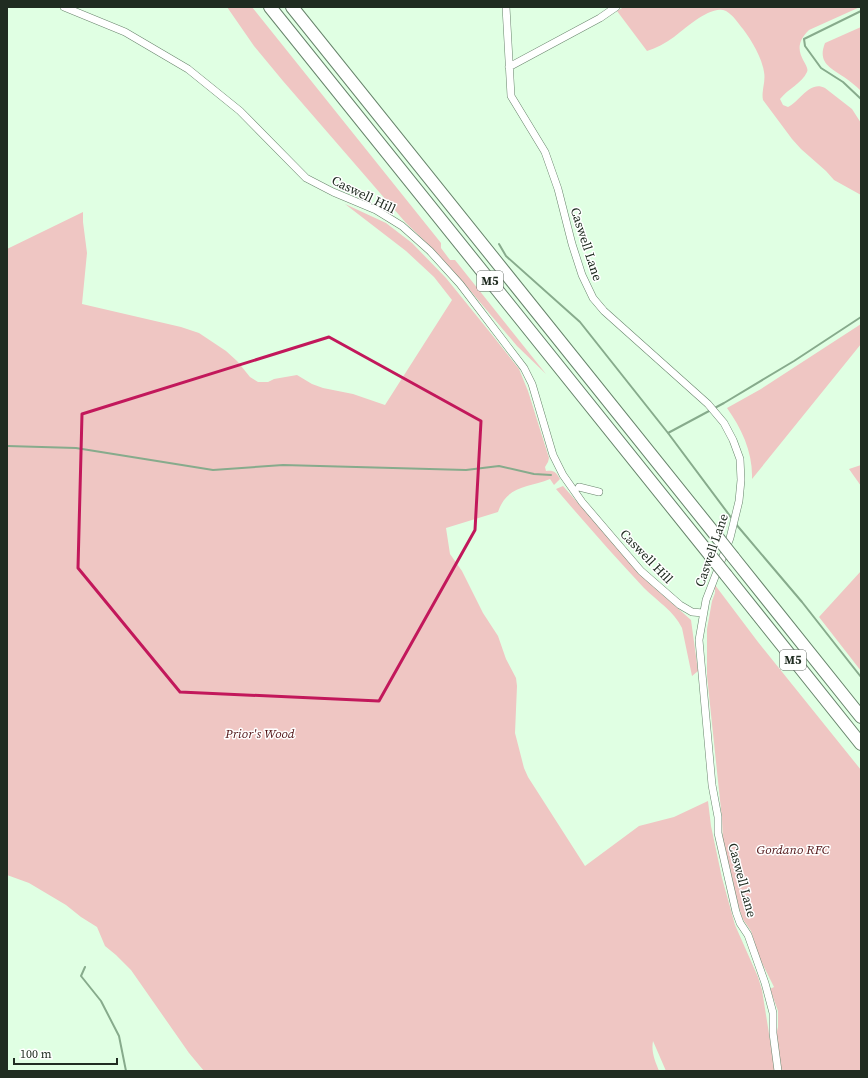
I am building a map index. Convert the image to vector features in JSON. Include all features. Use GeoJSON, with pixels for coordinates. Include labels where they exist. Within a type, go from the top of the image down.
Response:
{"type":"FeatureCollection","features":[{"type":"Feature","properties":{"kind":"highway","name":"M5"},"geometry":{"type":"LineString","coordinates":[[270,7],[861,744]]}},
{"type":"Feature","properties":{"kind":"highway","name":"M5"},"geometry":{"type":"LineString","coordinates":[[292,7],[861,717]]}},
{"type":"Feature","properties":{"kind":"street","name":"Caswell Hill"},"geometry":{"type":"LineString","coordinates":[[64,7],[125,32],[188,69],[240,110],[306,178],[333,192],[376,210],[402,226],[430,252],[460,284],[524,368],[535,392],[553,455],[563,475],[582,502],[641,572],[680,605],[692,612],[703,614]]}},
{"type":"Feature","properties":{"kind":"street","name":"Caswell Lane"},"geometry":{"type":"LineString","coordinates":[[506,7],[511,96],[545,152],[558,189],[572,244],[582,275],[593,298],[621,327],[708,404],[724,423],[736,446],[740,459],[741,473],[739,502],[730,538],[713,580],[703,614],[699,640],[712,785],[718,817],[718,834],[736,912],[740,923],[748,935],[765,983],[773,1013],[773,1033],[778,1071]]}},
{"type":"Feature","properties":{"kind":"street"},"geometry":{"type":"LineString","coordinates":[[509,67],[600,18],[616,7]]}},
{"type":"Feature","properties":{"kind":"street"},"geometry":{"type":"LineString","coordinates":[[579,487],[596,492],[585,497],[582,502]]}},
{"type":"Feature","properties":{"kind":"highlighted area"},"geometry":{"type":"Polygon","coordinates":[[[329,337],[481,421],[475,530],[379,701],[180,692],[78,568],[82,414],[329,337]]]}},
{"type":"Feature","properties":{"kind":"green space"},"geometry":{"type":"Polygon","coordinates":[[[227,7],[252,7],[441,243],[441,248],[450,260],[455,260],[546,374],[517,346],[434,250],[406,223],[283,81],[254,46],[227,7]]]}},
{"type":"Feature","properties":{"kind":"green space"},"geometry":{"type":"Polygon","coordinates":[[[624,7],[860,7],[809,30],[800,44],[801,56],[806,65],[807,72],[802,79],[780,99],[783,105],[788,107],[805,92],[820,86],[825,88],[852,109],[861,123],[861,195],[834,180],[801,149],[763,100],[764,76],[761,61],[746,34],[729,13],[720,10],[706,14],[698,18],[668,41],[647,51],[617,11],[624,7]]]}},
{"type":"Feature","properties":{"kind":"green space"},"geometry":{"type":"Polygon","coordinates":[[[861,27],[861,91],[830,68],[824,60],[823,50],[825,43],[861,27]]]}},
{"type":"Feature","properties":{"kind":"green space","name":"Prior's Wood"},"geometry":{"type":"Polygon","coordinates":[[[345,204],[386,223],[412,243],[446,278],[519,369],[528,391],[549,458],[545,467],[546,471],[554,472],[560,479],[554,485],[550,479],[519,489],[507,497],[502,503],[498,512],[446,528],[450,554],[462,571],[483,613],[498,636],[506,659],[516,678],[515,733],[524,768],[528,777],[585,866],[639,826],[674,817],[708,801],[711,826],[722,878],[735,925],[758,977],[762,990],[775,1071],[666,1071],[653,1041],[653,1053],[659,1071],[204,1071],[189,1053],[131,970],[105,946],[97,927],[66,905],[29,883],[7,875],[7,249],[83,212],[87,253],[82,304],[181,327],[199,333],[226,351],[237,361],[250,377],[258,382],[268,382],[274,379],[297,375],[312,384],[323,388],[353,394],[385,405],[452,300],[434,277],[406,251],[345,204]]]}},
{"type":"Feature","properties":{"kind":"green space"},"geometry":{"type":"Polygon","coordinates":[[[861,324],[861,344],[752,479],[751,460],[746,442],[727,408],[761,389],[861,324]]]}},
{"type":"Feature","properties":{"kind":"green space"},"geometry":{"type":"Polygon","coordinates":[[[861,465],[861,486],[849,469],[861,465]]]}},
{"type":"Feature","properties":{"kind":"green space"},"geometry":{"type":"Polygon","coordinates":[[[563,486],[647,581],[691,620],[698,671],[692,676],[682,628],[675,616],[644,588],[556,489],[563,486]]]}},
{"type":"Feature","properties":{"kind":"green space"},"geometry":{"type":"Polygon","coordinates":[[[861,571],[861,671],[819,617],[861,571]]]}},
{"type":"Feature","properties":{"kind":"green space","name":"Gordano RFC"},"geometry":{"type":"Polygon","coordinates":[[[715,585],[758,642],[861,770],[861,1071],[781,1071],[776,1035],[778,1027],[778,1011],[770,989],[774,987],[759,957],[751,931],[742,918],[723,845],[722,819],[707,676],[707,629],[715,593],[715,585]]]}},
{"type":"Feature","properties":{"kind":"waterway"},"geometry":{"type":"LineString","coordinates":[[861,11],[804,39],[805,46],[821,68],[843,82],[861,99]]}},
{"type":"Feature","properties":{"kind":"waterway"},"geometry":{"type":"LineString","coordinates":[[499,244],[506,256],[580,322],[668,433],[733,520]]}},
{"type":"Feature","properties":{"kind":"waterway"},"geometry":{"type":"LineString","coordinates":[[668,433],[724,403],[794,361],[861,317]]}},
{"type":"Feature","properties":{"kind":"waterway"},"geometry":{"type":"LineString","coordinates":[[7,446],[76,448],[213,470],[283,465],[466,470],[499,466],[534,474],[551,475]]}},
{"type":"Feature","properties":{"kind":"waterway"},"geometry":{"type":"LineString","coordinates":[[735,523],[802,602],[861,677]]}},
{"type":"Feature","properties":{"kind":"waterway"},"geometry":{"type":"LineString","coordinates":[[85,967],[81,976],[101,1001],[119,1036],[126,1071]]}}]}
